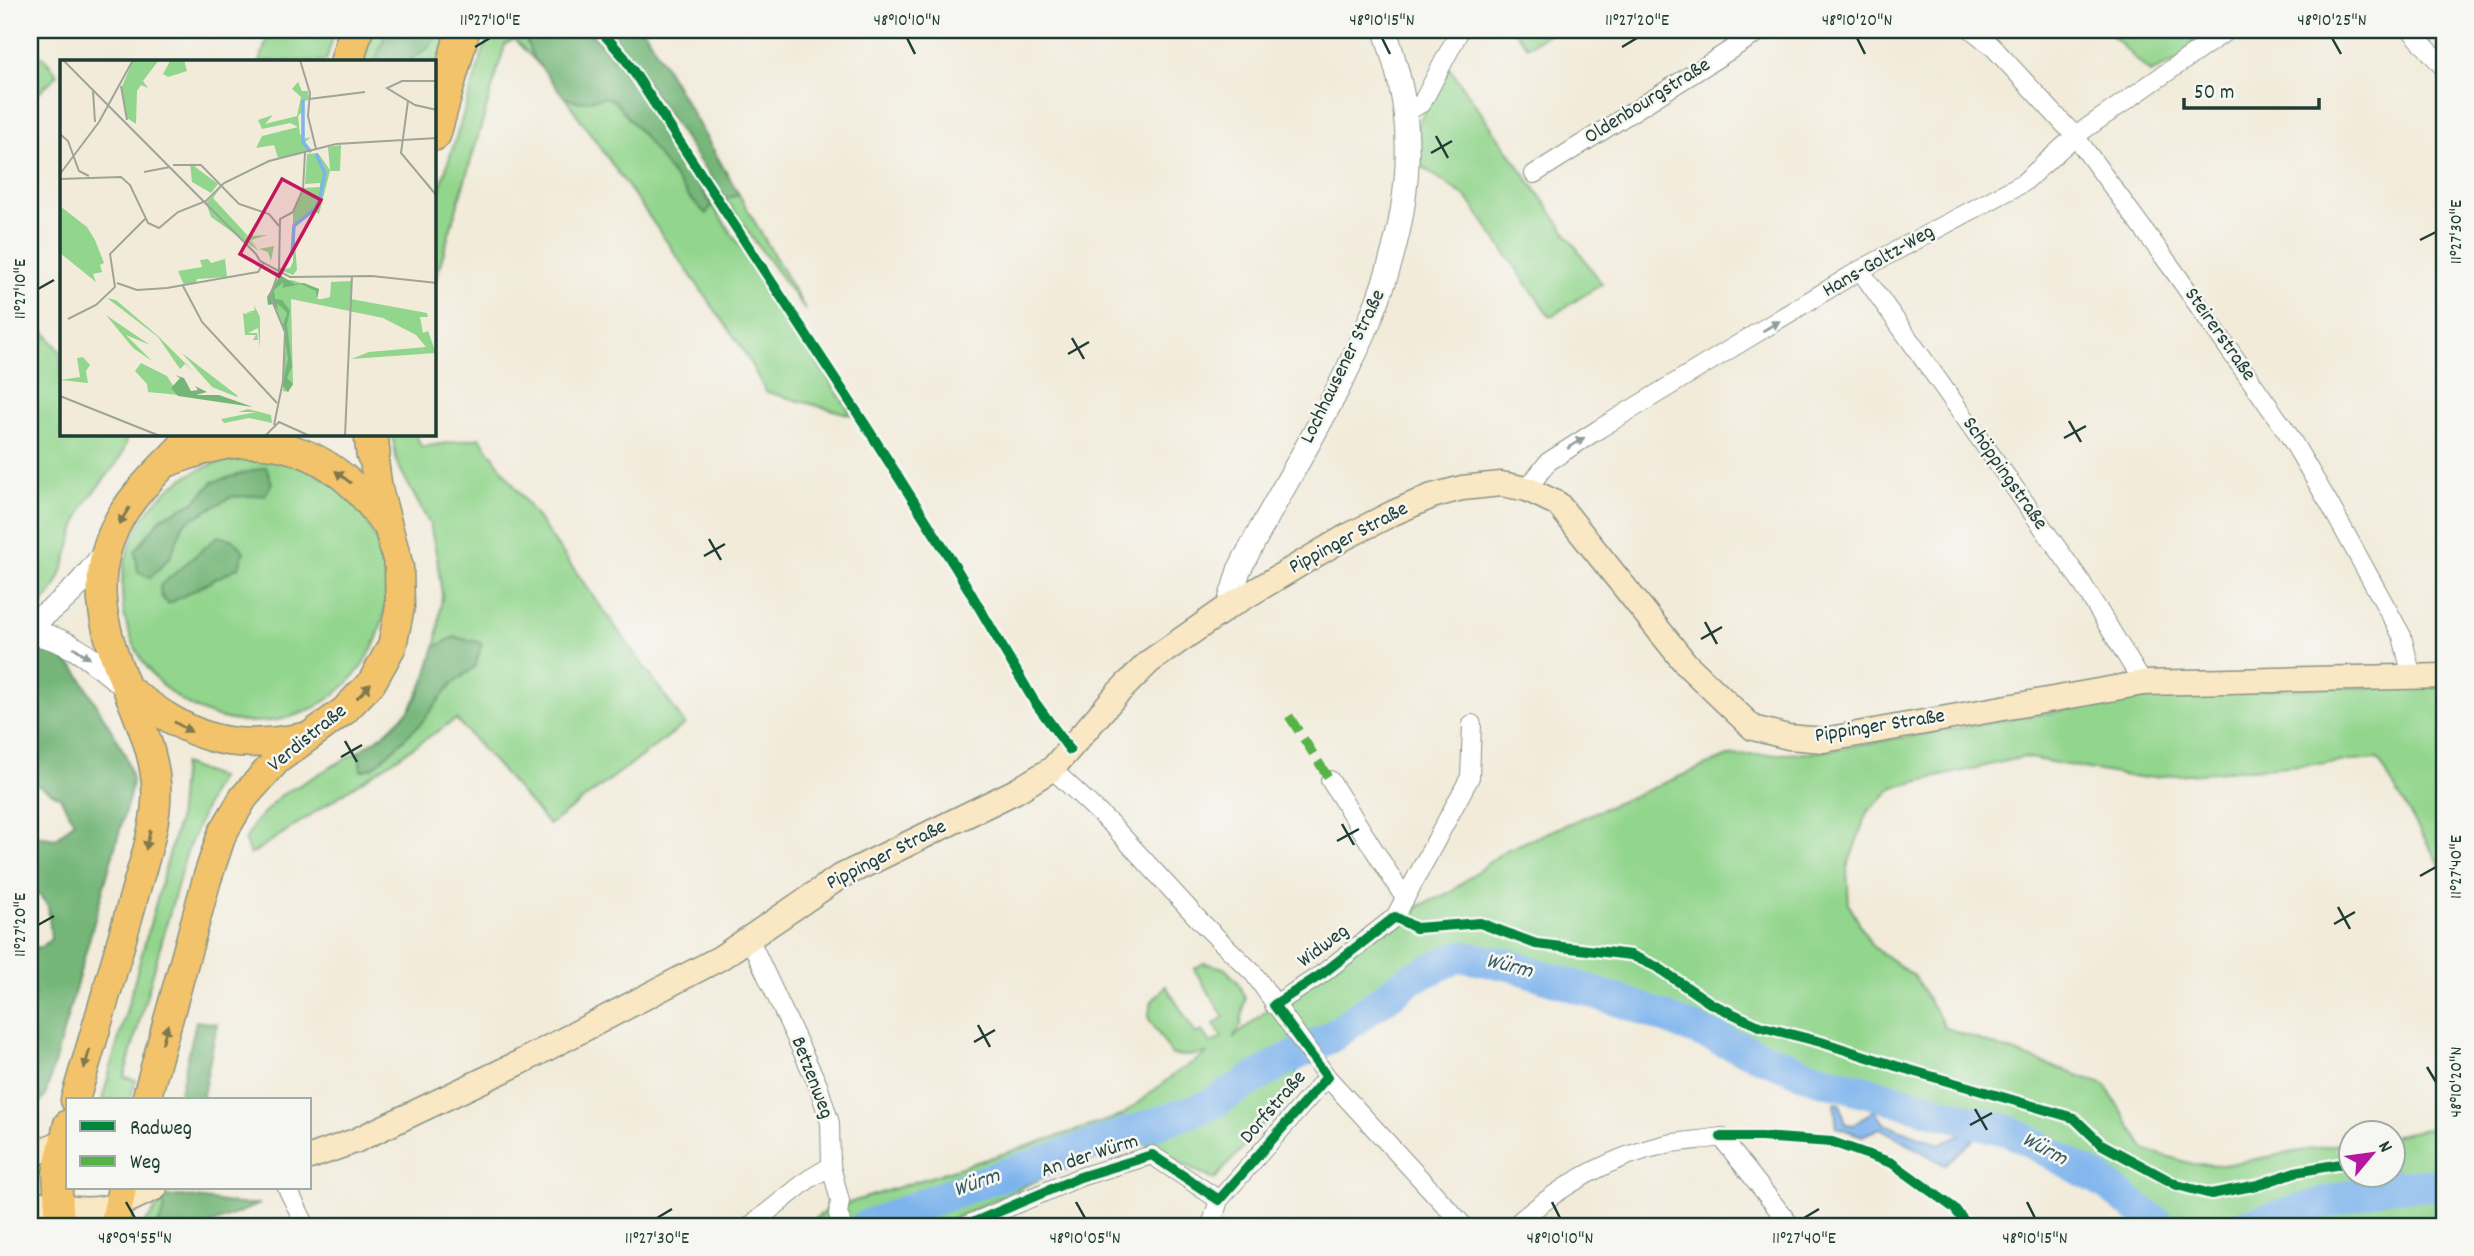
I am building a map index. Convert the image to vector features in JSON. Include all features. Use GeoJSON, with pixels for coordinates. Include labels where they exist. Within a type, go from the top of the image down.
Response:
{"type":"FeatureCollection","features":[{"type":"Feature","properties":{"kind":"highway"},"geometry":{"type":"LineString","coordinates":[[347,60],[356,30]]}},
{"type":"Feature","properties":{"kind":"highway"},"geometry":{"type":"LineString","coordinates":[[436,127],[463,30]]}},
{"type":"Feature","properties":{"kind":"main road"},"geometry":{"type":"LineString","coordinates":[[76,1098],[120,946],[156,804],[155,773],[148,740],[109,644],[100,598],[106,551],[121,518],[142,489],[191,436]]}},
{"type":"Feature","properties":{"kind":"main road"},"geometry":{"type":"LineString","coordinates":[[167,463],[229,444],[260,443],[292,449],[321,461],[347,478],[369,501],[388,527]]}},
{"type":"Feature","properties":{"kind":"main road","name":"Verdistraße"},"geometry":{"type":"LineString","coordinates":[[147,1098],[222,834],[244,797],[277,760],[344,712],[372,682],[391,646],[400,607],[398,567],[378,489],[372,444]]}},
{"type":"Feature","properties":{"kind":"main road","name":"Pippinger Straße"},"geometry":{"type":"LineString","coordinates":[[312,1156],[355,1141],[522,1062],[720,958],[838,878],[1016,791],[1052,769],[1117,694],[1149,662],[1228,607],[1344,538],[1393,513],[1432,496],[1462,488],[1501,484],[1527,489],[1558,504],[1686,664],[1753,728],[1788,737],[1824,740],[2143,683],[2444,676]]}},
{"type":"Feature","properties":{"kind":"main road"},"geometry":{"type":"LineString","coordinates":[[127,688],[160,713],[194,733],[232,743],[272,743],[312,735]]}},
{"type":"Feature","properties":{"kind":"main road"},"geometry":{"type":"LineString","coordinates":[[30,1155],[66,1136]]}},
{"type":"Feature","properties":{"kind":"main road"},"geometry":{"type":"LineString","coordinates":[[66,1139],[49,1212],[118,1206],[151,1190]]}},
{"type":"Feature","properties":{"kind":"street","name":"Lochhausener Straße"},"geometry":{"type":"LineString","coordinates":[[1228,607],[1239,570],[1344,374],[1384,286],[1398,236],[1407,165],[1405,113],[1397,69],[1385,30]]}},
{"type":"Feature","properties":{"kind":"street"},"geometry":{"type":"LineString","coordinates":[[1405,113],[1422,103],[1460,30]]}},
{"type":"Feature","properties":{"kind":"street","name":"Oldenbourgstraße"},"geometry":{"type":"LineString","coordinates":[[1534,174],[1762,30]]}},
{"type":"Feature","properties":{"kind":"street","name":"Steirerstraße"},"geometry":{"type":"LineString","coordinates":[[1972,30],[1992,46],[2075,136],[2287,432],[2402,636],[2412,677]]}},
{"type":"Feature","properties":{"kind":"street","name":"Hans-Goltz-Weg"},"geometry":{"type":"LineString","coordinates":[[1527,489],[1548,462],[1860,270],[2024,183],[2075,136],[2228,30]]}},
{"type":"Feature","properties":{"kind":"street"},"geometry":{"type":"LineString","coordinates":[[2411,30],[2444,68]]}},
{"type":"Feature","properties":{"kind":"street","name":"Schöppingstraße"},"geometry":{"type":"LineString","coordinates":[[1860,270],[2080,580],[2143,683]]}},
{"type":"Feature","properties":{"kind":"street"},"geometry":{"type":"LineString","coordinates":[[30,624],[68,598],[106,551]]}},
{"type":"Feature","properties":{"kind":"street"},"geometry":{"type":"LineString","coordinates":[[30,633],[48,635],[69,643],[127,688]]}},
{"type":"Feature","properties":{"kind":"street","name":"Widweg"},"geometry":{"type":"LineString","coordinates":[[1274,1005],[1322,974],[1395,917],[1470,777],[1472,724]]}},
{"type":"Feature","properties":{"kind":"street","name":"Dorfstraße"},"geometry":{"type":"LineString","coordinates":[[1052,769],[1111,824],[1201,922],[1254,974],[1326,1077],[1219,1200],[1212,1226]]}},
{"type":"Feature","properties":{"kind":"street"},"geometry":{"type":"LineString","coordinates":[[1331,780],[1404,897]]}},
{"type":"Feature","properties":{"kind":"street","name":"Betzenweg"},"geometry":{"type":"LineString","coordinates":[[749,938],[818,1085],[830,1123],[831,1166],[840,1201],[841,1220]]}},
{"type":"Feature","properties":{"kind":"street"},"geometry":{"type":"LineString","coordinates":[[1326,1077],[1464,1226]]}},
{"type":"Feature","properties":{"kind":"street"},"geometry":{"type":"LineString","coordinates":[[1514,1226],[1555,1192],[1587,1173],[1667,1144],[1721,1137],[1791,1226]]}},
{"type":"Feature","properties":{"kind":"street","name":"An der Würm"},"geometry":{"type":"LineString","coordinates":[[965,1226],[1080,1177],[1152,1156],[1219,1200]]}},
{"type":"Feature","properties":{"kind":"street"},"geometry":{"type":"LineString","coordinates":[[750,1226],[809,1179],[831,1166]]}},
{"type":"Feature","properties":{"kind":"street"},"geometry":{"type":"LineString","coordinates":[[289,1190],[306,1226]]}},
{"type":"Feature","properties":{"kind":"green space"},"geometry":{"type":"Polygon","coordinates":[[[270,30],[335,30],[326,60],[260,60],[270,30]]]}},
{"type":"Feature","properties":{"kind":"green space"},"geometry":{"type":"Polygon","coordinates":[[[370,30],[453,30],[436,91],[436,60],[361,60],[370,30]]]}},
{"type":"Feature","properties":{"kind":"green space"},"geometry":{"type":"Polygon","coordinates":[[[387,30],[440,30],[429,47],[410,60],[375,60],[387,30]]]}},
{"type":"Feature","properties":{"kind":"green space"},"geometry":{"type":"Polygon","coordinates":[[[490,30],[587,30],[604,46],[636,90],[852,415],[766,392],[742,348],[549,75],[514,39],[505,45],[436,278],[436,201],[490,30]]]}},
{"type":"Feature","properties":{"kind":"green space"},"geometry":{"type":"Polygon","coordinates":[[[522,30],[587,30],[605,48],[638,91],[712,205],[706,214],[690,198],[614,101],[605,97],[579,102],[565,98],[533,57],[522,30]]]}},
{"type":"Feature","properties":{"kind":"green space"},"geometry":{"type":"Polygon","coordinates":[[[609,30],[644,30],[806,311],[743,225],[609,30]]]}},
{"type":"Feature","properties":{"kind":"green space"},"geometry":{"type":"Polygon","coordinates":[[[609,30],[644,30],[739,195],[725,199],[609,30]]]}},
{"type":"Feature","properties":{"kind":"green space"},"geometry":{"type":"Polygon","coordinates":[[[1513,30],[1554,30],[1527,47],[1513,30]]]}},
{"type":"Feature","properties":{"kind":"green space"},"geometry":{"type":"Polygon","coordinates":[[[2106,30],[2186,30],[2195,44],[2195,52],[2150,73],[2106,30]]]}},
{"type":"Feature","properties":{"kind":"green space"},"geometry":{"type":"Polygon","coordinates":[[[30,42],[58,75],[30,100],[30,42]]]}},
{"type":"Feature","properties":{"kind":"green space"},"geometry":{"type":"Polygon","coordinates":[[[1449,67],[1602,284],[1550,317],[1467,198],[1417,163],[1416,127],[1449,67]]]}},
{"type":"Feature","properties":{"kind":"green space"},"geometry":{"type":"Polygon","coordinates":[[[30,314],[60,351],[60,436],[125,436],[126,443],[118,461],[84,506],[52,592],[30,614],[30,314]]]}},
{"type":"Feature","properties":{"kind":"green space"},"geometry":{"type":"Polygon","coordinates":[[[392,436],[417,436],[421,447],[480,438],[685,724],[549,825],[456,719],[250,855],[245,841],[255,822],[280,796],[375,742],[410,709],[425,680],[437,640],[442,595],[430,525],[397,463],[392,436]]]}},
{"type":"Feature","properties":{"kind":"green space"},"geometry":{"type":"Polygon","coordinates":[[[254,458],[280,461],[304,468],[347,497],[376,540],[383,564],[386,590],[383,616],[376,640],[347,683],[304,712],[280,719],[254,722],[228,719],[204,712],[161,683],[132,640],[125,616],[122,590],[125,564],[132,540],[161,497],[204,468],[228,461],[254,458]]]}},
{"type":"Feature","properties":{"kind":"green space"},"geometry":{"type":"Polygon","coordinates":[[[266,467],[272,483],[265,495],[231,497],[184,523],[170,557],[150,578],[138,572],[135,551],[161,518],[194,502],[213,482],[266,467]]]}},
{"type":"Feature","properties":{"kind":"green space"},"geometry":{"type":"Polygon","coordinates":[[[218,536],[233,540],[244,551],[239,567],[168,604],[161,596],[160,586],[218,536]]]}},
{"type":"Feature","properties":{"kind":"green space"},"geometry":{"type":"Polygon","coordinates":[[[454,637],[482,643],[475,667],[451,685],[421,723],[374,767],[361,771],[359,751],[387,732],[405,715],[422,687],[435,647],[454,637]]]}},
{"type":"Feature","properties":{"kind":"green space"},"geometry":{"type":"Polygon","coordinates":[[[30,643],[53,650],[77,671],[125,754],[132,779],[45,1097],[30,1110],[30,1009],[35,992],[30,987],[30,948],[42,947],[51,939],[48,905],[39,895],[30,895],[30,835],[56,839],[74,822],[60,797],[30,781],[30,643]]]}},
{"type":"Feature","properties":{"kind":"green space"},"geometry":{"type":"Polygon","coordinates":[[[2444,686],[2444,872],[2378,759],[2138,778],[2024,757],[1894,787],[1867,812],[1847,868],[1849,905],[1872,946],[1914,976],[1946,1028],[2105,1085],[2145,1150],[2193,1164],[2223,1165],[2338,1144],[2338,1190],[2408,1190],[2408,1132],[2444,1126],[2444,1226],[2158,1226],[2105,1186],[2008,1130],[1853,1091],[1642,1020],[1512,967],[1413,976],[1297,1070],[1298,1085],[1214,1180],[1143,1143],[1077,1162],[938,1226],[802,1226],[830,1209],[1121,1116],[1176,1073],[1208,1053],[1172,1055],[1148,1017],[1152,1001],[1166,986],[1196,1034],[1202,1031],[1210,1044],[1222,1037],[1214,1024],[1224,1017],[1194,969],[1204,963],[1224,968],[1237,981],[1245,998],[1241,1025],[1233,1038],[1370,927],[1449,893],[1504,851],[1728,756],[1810,753],[2130,699],[2269,689],[2444,686]]]}},
{"type":"Feature","properties":{"kind":"green space"},"geometry":{"type":"Polygon","coordinates":[[[183,764],[220,778],[186,854],[124,1077],[136,1080],[131,1098],[103,1098],[178,822],[183,764]]]}},
{"type":"Feature","properties":{"kind":"green space"},"geometry":{"type":"Polygon","coordinates":[[[196,1021],[217,1024],[202,1098],[178,1098],[196,1021]]]}},
{"type":"Feature","properties":{"kind":"green space"},"geometry":{"type":"Polygon","coordinates":[[[182,1196],[238,1204],[260,1204],[206,1226],[158,1226],[165,1208],[161,1202],[169,1197],[182,1196]]]}},
{"type":"Feature","properties":{"kind":"green space"},"geometry":{"type":"Polygon","coordinates":[[[161,1202],[188,1226],[143,1226],[161,1202]]]}},
{"type":"Feature","properties":{"kind":"water"},"geometry":{"type":"Polygon","coordinates":[[[1834,1103],[1840,1104],[1846,1124],[1854,1125],[1874,1110],[1885,1124],[1939,1144],[1970,1130],[1981,1133],[1945,1165],[1880,1128],[1862,1136],[1837,1127],[1834,1103]]]}},
{"type":"Feature","properties":{"kind":"waterway","name":"Würm"},"geometry":{"type":"LineString","coordinates":[[866,1226],[973,1185],[1208,1106],[1282,1062],[1331,1037],[1412,978],[1460,956],[1510,965],[1635,1006],[1814,1077],[2012,1132],[2100,1180],[2161,1226]]}},
{"type":"Feature","properties":{"kind":"waterway","name":"Würm"},"geometry":{"type":"LineString","coordinates":[[2243,1226],[2385,1186],[2444,1185]]}},
{"type":"Feature","properties":{"kind":"marked path"},"geometry":{"type":"LineString","coordinates":[[1289,716],[1330,780]]}},
{"type":"Feature","properties":{"kind":"cycle path"},"geometry":{"type":"LineString","coordinates":[[600,30],[624,57],[868,429],[956,568],[1034,701],[1070,750]]}},
{"type":"Feature","properties":{"kind":"cycle path"},"geometry":{"type":"LineString","coordinates":[[965,1226],[1080,1177],[1152,1155],[1219,1200],[1327,1077],[1274,1005],[1322,974],[1395,917],[1416,928],[1480,923],[1536,944],[1631,955],[1657,967],[1710,1003],[1759,1026],[2074,1118],[2101,1144],[2177,1185],[2211,1194],[2258,1185],[2295,1172],[2338,1164]]}},
{"type":"Feature","properties":{"kind":"cycle path"},"geometry":{"type":"LineString","coordinates":[[1721,1137],[1832,1142],[1892,1163],[1954,1208],[1968,1226]]}}]}
